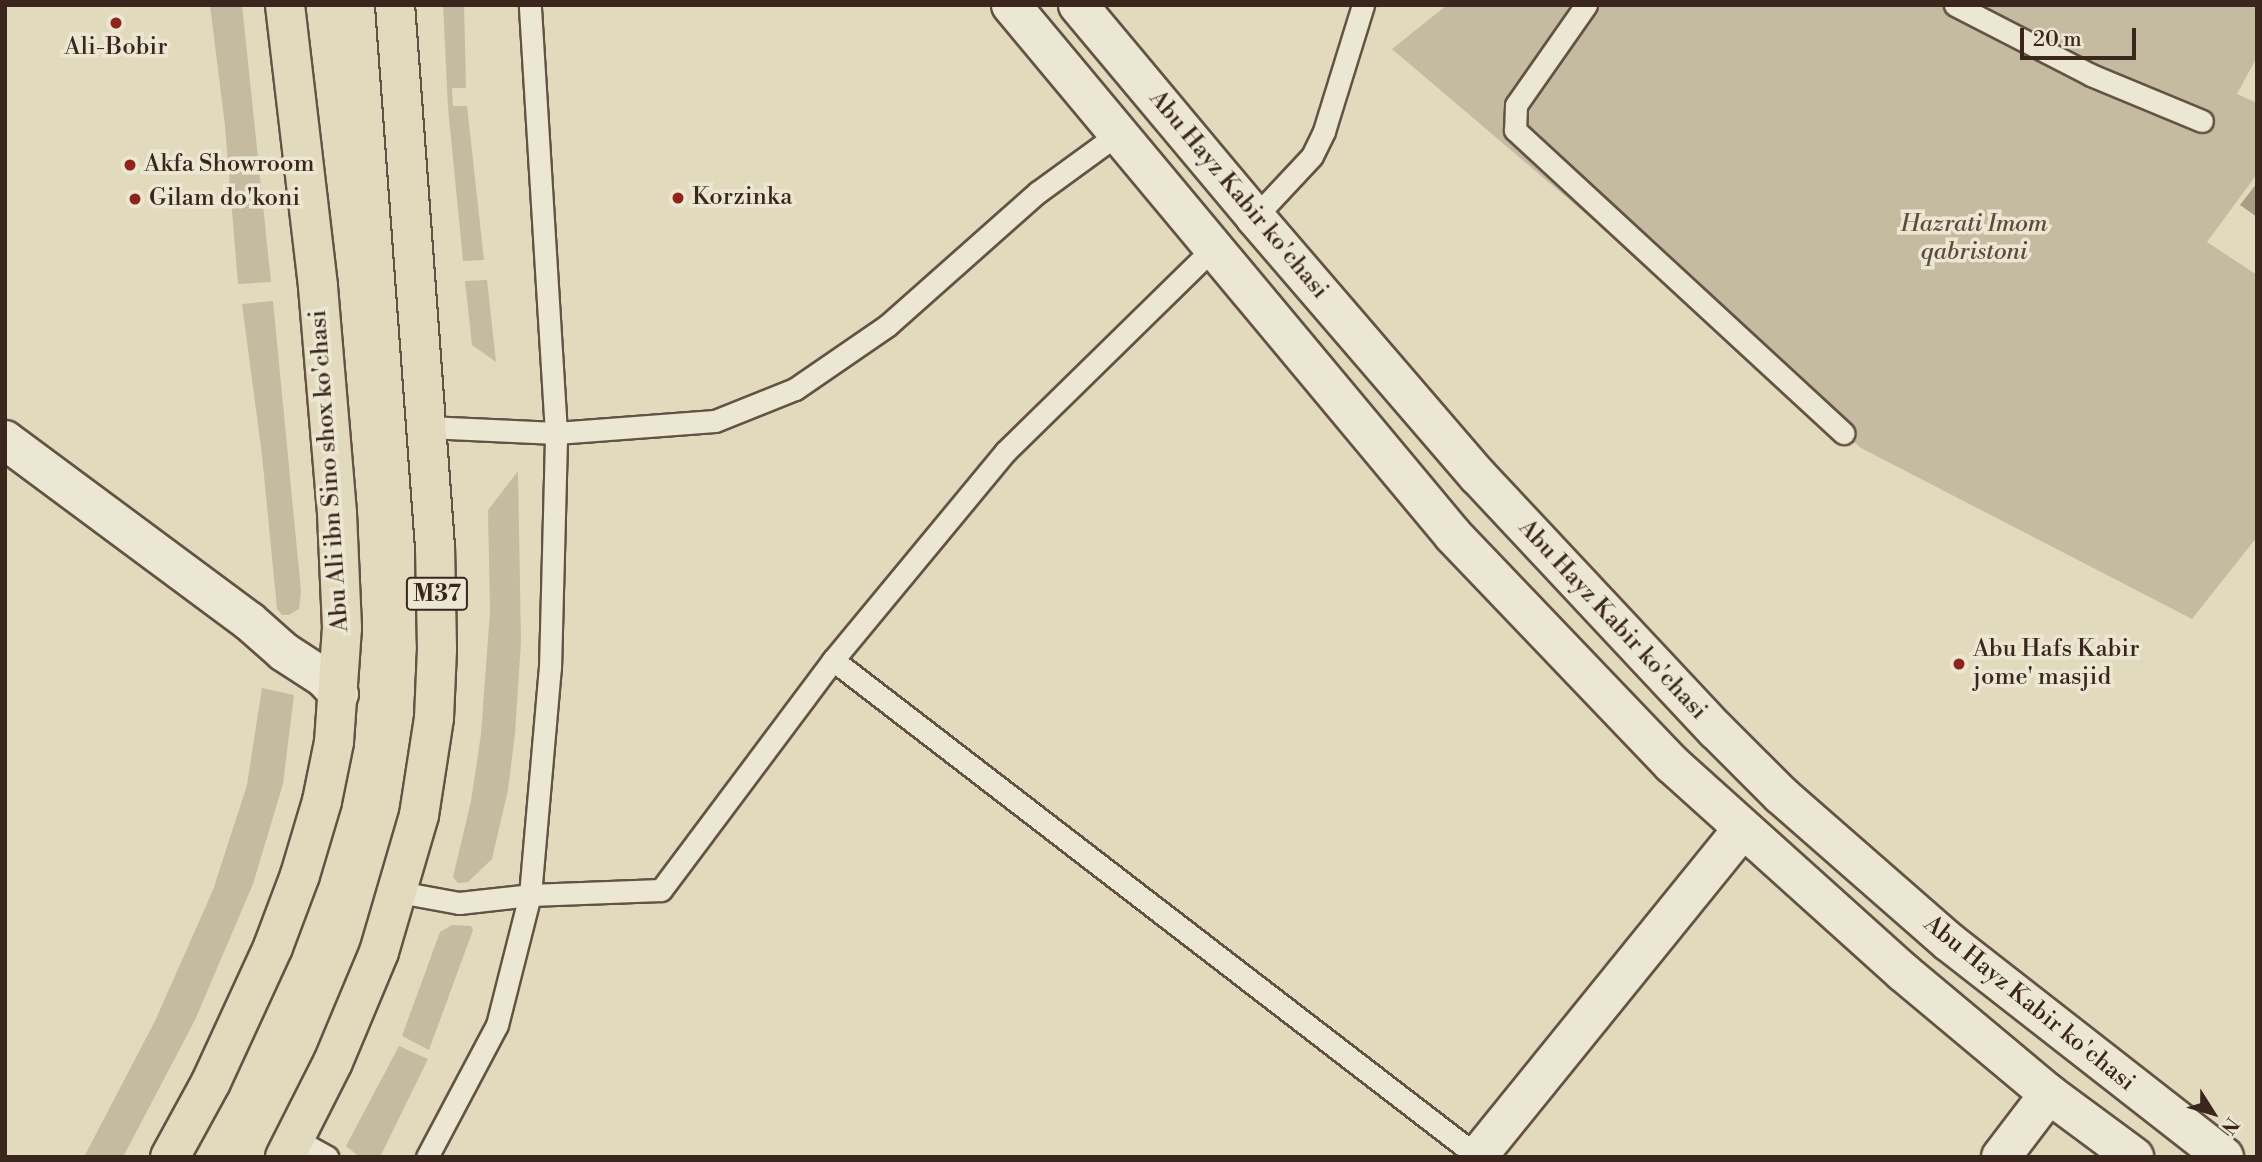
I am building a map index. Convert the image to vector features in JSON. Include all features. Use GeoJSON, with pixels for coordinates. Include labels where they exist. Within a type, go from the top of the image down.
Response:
{"type":"FeatureCollection","features":[{"type":"Feature","properties":{"kind":"main road","name":"Abu Ali ibn Sino shox ko'chasi"},"geometry":{"type":"LineString","coordinates":[[170,1157],[245,1012],[300,875],[322,801],[334,742],[339,694],[341,573],[336,499],[318,286],[285,5]]}},
{"type":"Feature","properties":{"kind":"main road","name":"M37"},"geometry":{"type":"LineString","coordinates":[[303,1151],[399,892],[425,787],[434,718],[437,607],[427,428],[413,278],[396,5]]}},
{"type":"Feature","properties":{"kind":"main road"},"geometry":{"type":"LineString","coordinates":[[1013,5],[1022,5]]}},
{"type":"Feature","properties":{"kind":"main road"},"geometry":{"type":"LineString","coordinates":[[1013,5],[1453,535],[1672,764],[1742,830],[1903,972],[2049,1094],[2134,1157]]}},
{"type":"Feature","properties":{"kind":"main road","name":"Abu Hayz Kabir ko'chasi"},"geometry":{"type":"LineString","coordinates":[[1078,5],[1255,217],[1478,476],[1781,795],[1949,943],[2224,1157]]}},
{"type":"Feature","properties":{"kind":"main road"},"geometry":{"type":"LineString","coordinates":[[5,440],[249,621],[284,652],[324,678],[339,694]]}},
{"type":"Feature","properties":{"kind":"main road"},"geometry":{"type":"LineString","coordinates":[[1477,1157],[1742,830]]}},
{"type":"Feature","properties":{"kind":"main road"},"geometry":{"type":"LineString","coordinates":[[2001,1157],[2049,1094]]}},
{"type":"Feature","properties":{"kind":"lane"},"geometry":{"type":"LineString","coordinates":[[427,1157],[497,1026],[530,895],[550,668],[556,433],[530,5]]}},
{"type":"Feature","properties":{"kind":"lane"},"geometry":{"type":"LineString","coordinates":[[1255,217],[1312,156],[1324,131],[1363,5]]}},
{"type":"Feature","properties":{"kind":"lane"},"geometry":{"type":"LineString","coordinates":[[1586,5],[1516,105],[1516,130],[1843,433]]}},
{"type":"Feature","properties":{"kind":"lane"},"geometry":{"type":"LineString","coordinates":[[1955,5],[2091,75],[2202,121]]}},
{"type":"Feature","properties":{"kind":"lane"},"geometry":{"type":"LineString","coordinates":[[427,428],[556,433],[715,421],[795,389],[888,325],[1038,192],[1119,133]]}},
{"type":"Feature","properties":{"kind":"lane"},"geometry":{"type":"LineString","coordinates":[[399,892],[459,903],[530,895],[661,890],[833,660],[1004,452],[1214,247]]}},
{"type":"Feature","properties":{"kind":"lane"},"geometry":{"type":"LineString","coordinates":[[833,660],[1477,1157]]}},
{"type":"Feature","properties":{"kind":"green space"},"geometry":{"type":"Polygon","coordinates":[[[210,5],[242,5],[271,282],[238,284],[225,126],[210,5]]]}},
{"type":"Feature","properties":{"kind":"green space"},"geometry":{"type":"Polygon","coordinates":[[[443,5],[464,5],[466,88],[452,88],[453,106],[467,106],[484,260],[463,261],[448,107],[443,5]]]}},
{"type":"Feature","properties":{"kind":"green space","name":"Hazrati Imom qabristoni"},"geometry":{"type":"Polygon","coordinates":[[[1447,5],[2257,5],[2257,57],[2237,94],[2257,103],[2257,174],[2207,242],[2257,275],[2257,537],[2192,619],[1861,448],[1392,49],[1447,5]]]}},
{"type":"Feature","properties":{"kind":"green space"},"geometry":{"type":"Polygon","coordinates":[[[487,280],[496,362],[472,345],[465,281],[487,280]]]}},
{"type":"Feature","properties":{"kind":"green space"},"geometry":{"type":"Polygon","coordinates":[[[273,301],[301,591],[299,609],[289,615],[282,615],[277,609],[262,455],[242,304],[273,301]]]}},
{"type":"Feature","properties":{"kind":"green space"},"geometry":{"type":"Polygon","coordinates":[[[518,471],[521,642],[508,790],[492,859],[468,882],[458,883],[453,877],[471,801],[481,734],[490,611],[488,510],[518,471]]]}},
{"type":"Feature","properties":{"kind":"green space"},"geometry":{"type":"Polygon","coordinates":[[[262,688],[294,695],[283,784],[253,884],[195,1020],[123,1157],[84,1157],[155,1021],[213,890],[247,785],[262,688]]]}},
{"type":"Feature","properties":{"kind":"green space"},"geometry":{"type":"Polygon","coordinates":[[[452,925],[471,926],[473,930],[429,1050],[402,1036],[440,932],[452,925]]]}},
{"type":"Feature","properties":{"kind":"green space"},"geometry":{"type":"Polygon","coordinates":[[[399,1046],[428,1059],[380,1157],[360,1157],[346,1146],[399,1046]]]}},
{"type":"Feature","properties":{"kind":"shaded area"},"geometry":{"type":"Polygon","coordinates":[[[2257,183],[2257,217],[2240,205],[2257,183]]]}},
{"type":"Feature","properties":{"kind":"place","name":"Ali-Bobir"},"geometry":{"type":"Point","coordinates":[116,23]}},
{"type":"Feature","properties":{"kind":"place","name":"Akfa Showroom"},"geometry":{"type":"Point","coordinates":[130,165]}},
{"type":"Feature","properties":{"kind":"place","name":"Korzinka"},"geometry":{"type":"Point","coordinates":[678,198]}},
{"type":"Feature","properties":{"kind":"place","name":"Gilam do'koni"},"geometry":{"type":"Point","coordinates":[135,199]}},
{"type":"Feature","properties":{"kind":"place","name":"Abu Hafs Kabir jome' masjid"},"geometry":{"type":"Point","coordinates":[1959,664]}}]}
